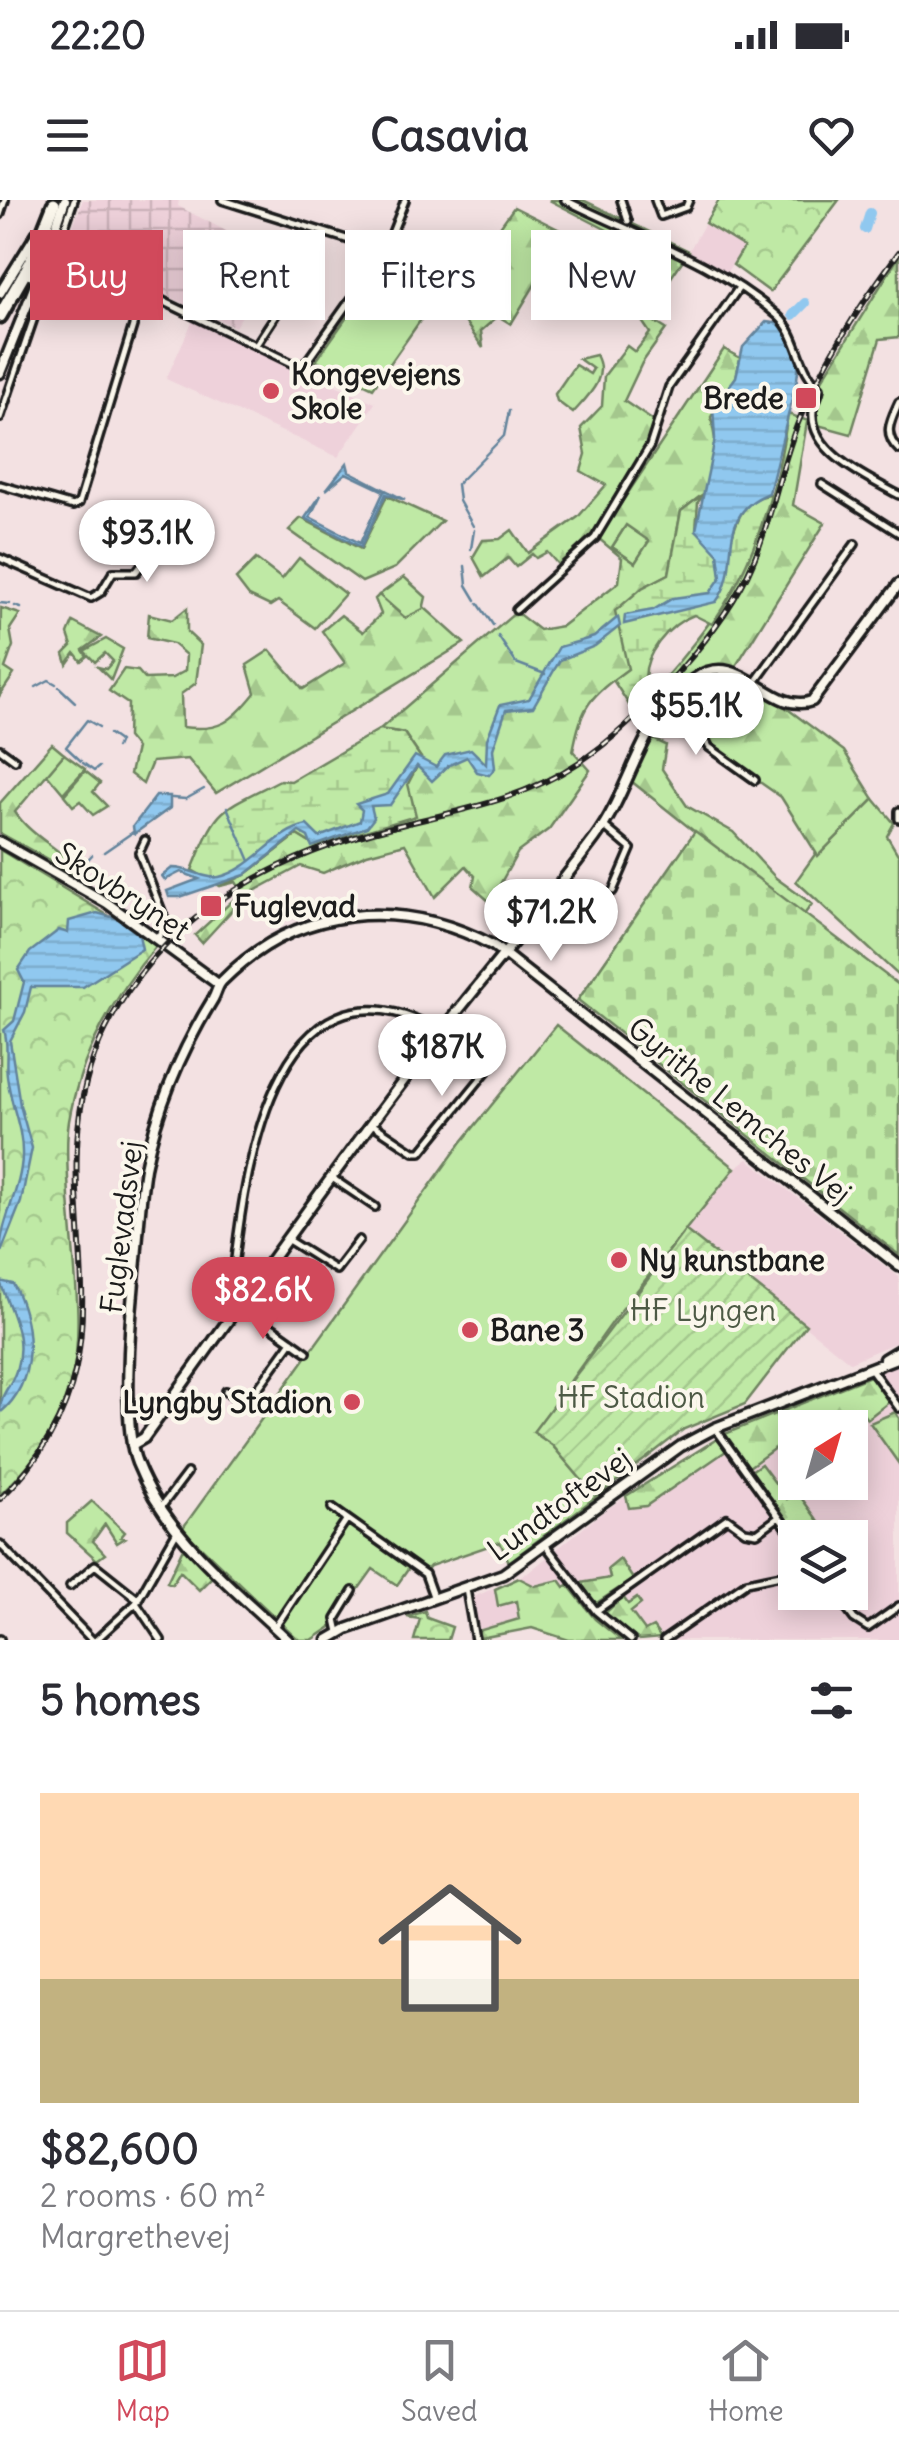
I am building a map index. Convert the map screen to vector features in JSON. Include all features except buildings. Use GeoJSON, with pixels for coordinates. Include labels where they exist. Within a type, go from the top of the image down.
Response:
{"type":"FeatureCollection","features":[{"type":"Feature","properties":{"kind":"highway"},"geometry":{"type":"LineString","coordinates":[[0,316],[31,262],[58,201]]}},
{"type":"Feature","properties":{"kind":"highway"},"geometry":{"type":"LineString","coordinates":[[0,330],[30,283]]}},
{"type":"Feature","properties":{"kind":"street"},"geometry":{"type":"LineString","coordinates":[[0,216],[6,200]]}},
{"type":"Feature","properties":{"kind":"street"},"geometry":{"type":"LineString","coordinates":[[61,230],[74,200]]}},
{"type":"Feature","properties":{"kind":"street"},"geometry":{"type":"LineString","coordinates":[[222,200],[345,238]]}},
{"type":"Feature","properties":{"kind":"street"},"geometry":{"type":"LineString","coordinates":[[390,230],[404,200]]}},
{"type":"Feature","properties":{"kind":"street"},"geometry":{"type":"LineString","coordinates":[[565,200],[699,262],[790,328],[805,374],[820,388],[814,418],[830,450],[844,465],[899,495]]}},
{"type":"Feature","properties":{"kind":"street"},"geometry":{"type":"LineString","coordinates":[[621,200],[628,221]]}},
{"type":"Feature","properties":{"kind":"street"},"geometry":{"type":"LineString","coordinates":[[656,200],[661,216],[686,206],[690,200]]}},
{"type":"Feature","properties":{"kind":"street"},"geometry":{"type":"LineString","coordinates":[[54,230],[58,201]]}},
{"type":"Feature","properties":{"kind":"street"},"geometry":{"type":"LineString","coordinates":[[0,293],[58,201]]}},
{"type":"Feature","properties":{"kind":"street"},"geometry":{"type":"LineString","coordinates":[[516,610],[595,538],[650,446],[670,387],[739,288]]}},
{"type":"Feature","properties":{"kind":"street"},"geometry":{"type":"LineString","coordinates":[[0,372],[30,301]]}},
{"type":"Feature","properties":{"kind":"street"},"geometry":{"type":"LineString","coordinates":[[163,302],[302,368],[345,304]]}},
{"type":"Feature","properties":{"kind":"street"},"geometry":{"type":"LineString","coordinates":[[0,418],[30,320]]}},
{"type":"Feature","properties":{"kind":"street"},"geometry":{"type":"LineString","coordinates":[[0,484],[73,506],[79,503],[135,320]]}},
{"type":"Feature","properties":{"kind":"street"},"geometry":{"type":"LineString","coordinates":[[256,345],[272,320]]}},
{"type":"Feature","properties":{"kind":"street"},"geometry":{"type":"LineString","coordinates":[[899,402],[888,426],[890,440],[899,450]]}},
{"type":"Feature","properties":{"kind":"street"},"geometry":{"type":"LineString","coordinates":[[822,484],[899,533]]}},
{"type":"Feature","properties":{"kind":"street"},"geometry":{"type":"LineString","coordinates":[[0,558],[83,596],[102,592],[113,572],[136,572],[159,544]]}},
{"type":"Feature","properties":{"kind":"street"},"geometry":{"type":"LineString","coordinates":[[756,681],[854,544]]}},
{"type":"Feature","properties":{"kind":"street"},"geometry":{"type":"LineString","coordinates":[[288,1640],[176,1533],[142,1473],[132,1445],[144,1438],[371,1124],[604,826],[644,736],[681,691],[695,678],[716,670],[737,672],[790,702],[812,701],[899,584]]}},
{"type":"Feature","properties":{"kind":"street"},"geometry":{"type":"LineString","coordinates":[[681,691],[709,746],[755,780]]}},
{"type":"Feature","properties":{"kind":"street"},"geometry":{"type":"LineString","coordinates":[[0,748],[15,760]]}},
{"type":"Feature","properties":{"kind":"street"},"geometry":{"type":"LineString","coordinates":[[604,826],[631,849],[613,891]]}},
{"type":"Feature","properties":{"kind":"street"},"geometry":{"type":"LineString","coordinates":[[145,840],[140,852],[166,922],[158,938]]}},
{"type":"Feature","properties":{"kind":"street","name":"Skovbrynet"},"geometry":{"type":"LineString","coordinates":[[0,842],[158,938],[218,984]]}},
{"type":"Feature","properties":{"kind":"street","name":"Fuglevadsvej"},"geometry":{"type":"LineString","coordinates":[[132,1445],[132,1301],[145,1168],[171,1081],[218,984],[283,935],[350,913],[405,916],[473,936],[505,953]]}},
{"type":"Feature","properties":{"kind":"street","name":"Gyrithe Lemches Vej"},"geometry":{"type":"LineString","coordinates":[[505,953],[899,1266]]}},
{"type":"Feature","properties":{"kind":"street"},"geometry":{"type":"LineString","coordinates":[[306,1352],[239,1307],[231,1296],[246,1172],[262,1119],[301,1040],[341,1017],[367,1009],[444,1029],[489,1057],[490,1067],[419,1154],[371,1124]]}},
{"type":"Feature","properties":{"kind":"street"},"geometry":{"type":"LineString","coordinates":[[332,1178],[375,1207]]}},
{"type":"Feature","properties":{"kind":"street"},"geometry":{"type":"LineString","coordinates":[[288,1240],[336,1270],[359,1240]]}},
{"type":"Feature","properties":{"kind":"street"},"geometry":{"type":"LineString","coordinates":[[226,1391],[246,1405],[292,1341]]}},
{"type":"Feature","properties":{"kind":"street","name":"Lundtoftevej"},"geometry":{"type":"LineString","coordinates":[[328,1640],[340,1632],[513,1570],[639,1474],[716,1428],[899,1354]]}},
{"type":"Feature","properties":{"kind":"street"},"geometry":{"type":"LineString","coordinates":[[870,1367],[899,1408]]}},
{"type":"Feature","properties":{"kind":"street"},"geometry":{"type":"LineString","coordinates":[[716,1428],[781,1520]]}},
{"type":"Feature","properties":{"kind":"street"},"geometry":{"type":"LineString","coordinates":[[162,1506],[187,1474]]}},
{"type":"Feature","properties":{"kind":"street"},"geometry":{"type":"LineString","coordinates":[[332,1508],[424,1574],[434,1599]]}},
{"type":"Feature","properties":{"kind":"street"},"geometry":{"type":"LineString","coordinates":[[596,1612],[728,1518],[745,1531],[757,1534],[779,1517]]}},
{"type":"Feature","properties":{"kind":"street"},"geometry":{"type":"LineString","coordinates":[[275,1627],[347,1518]]}},
{"type":"Feature","properties":{"kind":"street"},"geometry":{"type":"LineString","coordinates":[[0,1544],[94,1640],[137,1601],[176,1533]]}},
{"type":"Feature","properties":{"kind":"street"},"geometry":{"type":"LineString","coordinates":[[546,1547],[596,1612],[631,1640]]}},
{"type":"Feature","properties":{"kind":"street"},"geometry":{"type":"LineString","coordinates":[[70,1586],[96,1565],[137,1601],[161,1640]]}},
{"type":"Feature","properties":{"kind":"street"},"geometry":{"type":"LineString","coordinates":[[664,1640],[747,1582],[778,1576]]}},
{"type":"Feature","properties":{"kind":"street"},"geometry":{"type":"LineString","coordinates":[[466,1589],[474,1640]]}},
{"type":"Feature","properties":{"kind":"street"},"geometry":{"type":"LineString","coordinates":[[340,1632],[336,1619],[353,1591]]}},
{"type":"Feature","properties":{"kind":"street"},"geometry":{"type":"LineString","coordinates":[[847,1610],[868,1628],[899,1606]]}},
{"type":"Feature","properties":{"kind":"shaded area"},"geometry":{"type":"Polygon","coordinates":[[[83,200],[179,200],[178,206],[224,230],[183,230],[183,303],[163,294],[163,230],[71,230],[83,200]]]}},
{"type":"Feature","properties":{"kind":"shaded area"},"geometry":{"type":"Polygon","coordinates":[[[705,223],[744,247],[726,273],[689,251],[705,223]]]}},
{"type":"Feature","properties":{"kind":"shaded area","name":"Kongevejens Skole"},"geometry":{"type":"Polygon","coordinates":[[[193,320],[375,403],[338,457],[166,379],[193,320]]]}},
{"type":"Feature","properties":{"kind":"shaded area"},"geometry":{"type":"Polygon","coordinates":[[[220,320],[239,320],[235,327],[220,320]]]}},
{"type":"Feature","properties":{"kind":"shaded area"},"geometry":{"type":"Polygon","coordinates":[[[748,1159],[899,1277],[899,1341],[850,1362],[685,1230],[735,1168],[748,1159]]]}},
{"type":"Feature","properties":{"kind":"shaded area"},"geometry":{"type":"Polygon","coordinates":[[[899,1364],[899,1640],[569,1640],[533,1628],[508,1633],[502,1626],[478,1631],[472,1598],[529,1572],[603,1512],[725,1434],[778,1413],[778,1500],[868,1500],[868,1410],[785,1410],[899,1364]]]}},
{"type":"Feature","properties":{"kind":"green space"},"geometry":{"type":"Polygon","coordinates":[[[549,200],[583,200],[645,230],[607,230],[549,200]]]}},
{"type":"Feature","properties":{"kind":"green space"},"geometry":{"type":"Polygon","coordinates":[[[719,200],[839,200],[770,292],[733,265],[744,247],[705,223],[719,200]]]}},
{"type":"Feature","properties":{"kind":"green space"},"geometry":{"type":"Polygon","coordinates":[[[514,207],[560,230],[531,230],[531,291],[511,324],[504,320],[511,320],[511,230],[498,230],[514,207]]]}},
{"type":"Feature","properties":{"kind":"green space"},"geometry":{"type":"Polygon","coordinates":[[[671,242],[689,251],[671,278],[671,242]]]}},
{"type":"Feature","properties":{"kind":"green space"},"geometry":{"type":"Polygon","coordinates":[[[899,256],[899,337],[880,339],[851,434],[807,422],[793,505],[825,523],[734,669],[844,751],[874,799],[818,856],[781,797],[714,750],[693,706],[660,684],[712,620],[747,560],[771,495],[788,414],[808,421],[823,390],[820,383],[899,256]]]}},
{"type":"Feature","properties":{"kind":"green space"},"geometry":{"type":"Polygon","coordinates":[[[345,320],[421,320],[373,388],[316,361],[345,320]]]}},
{"type":"Feature","properties":{"kind":"green space"},"geometry":{"type":"Polygon","coordinates":[[[464,320],[493,320],[481,331],[483,348],[464,320]]]}},
{"type":"Feature","properties":{"kind":"green space"},"geometry":{"type":"Polygon","coordinates":[[[641,320],[652,320],[666,329],[642,363],[624,401],[655,422],[640,462],[605,519],[561,568],[547,552],[536,558],[532,554],[516,567],[508,558],[484,577],[473,557],[483,540],[500,539],[512,530],[528,553],[578,517],[606,485],[581,471],[586,454],[581,428],[602,406],[604,376],[627,346],[635,352],[650,333],[641,320]]]}},
{"type":"Feature","properties":{"kind":"green space"},"geometry":{"type":"Polygon","coordinates":[[[724,349],[740,358],[736,377],[711,417],[715,439],[706,492],[681,511],[669,574],[642,588],[628,669],[596,695],[580,722],[573,751],[590,770],[549,829],[518,852],[490,902],[473,887],[475,876],[466,866],[435,897],[405,844],[367,854],[323,873],[301,866],[245,896],[202,943],[195,935],[242,892],[236,882],[220,886],[245,875],[297,835],[315,846],[349,832],[378,814],[402,790],[421,758],[404,733],[380,729],[516,612],[539,630],[562,626],[619,582],[622,558],[598,538],[724,349]],[[626,525],[612,547],[635,563],[649,541],[626,525]]]}},
{"type":"Feature","properties":{"kind":"green space"},"geometry":{"type":"Polygon","coordinates":[[[596,355],[598,379],[573,413],[557,401],[555,394],[575,365],[590,374],[593,369],[579,359],[596,355]]]}},
{"type":"Feature","properties":{"kind":"green space"},"geometry":{"type":"Polygon","coordinates":[[[706,492],[698,502],[696,530],[711,542],[731,541],[748,504],[771,495],[747,562],[722,609],[712,624],[694,615],[659,642],[646,673],[646,683],[652,689],[633,711],[613,680],[628,669],[615,611],[642,588],[669,574],[681,511],[706,492]]]}},
{"type":"Feature","properties":{"kind":"green space"},"geometry":{"type":"Polygon","coordinates":[[[387,496],[442,521],[395,568],[362,582],[289,530],[301,518],[361,549],[387,496]]]}},
{"type":"Feature","properties":{"kind":"green space"},"geometry":{"type":"Polygon","coordinates":[[[626,525],[650,541],[635,563],[612,547],[626,525]]]}},
{"type":"Feature","properties":{"kind":"green space"},"geometry":{"type":"Polygon","coordinates":[[[299,558],[345,594],[315,628],[278,601],[270,606],[249,596],[236,579],[256,559],[282,579],[299,558]]]}},
{"type":"Feature","properties":{"kind":"green space"},"geometry":{"type":"Polygon","coordinates":[[[404,577],[426,597],[423,610],[405,618],[379,595],[404,577]]]}},
{"type":"Feature","properties":{"kind":"green space"},"geometry":{"type":"Polygon","coordinates":[[[379,595],[405,618],[425,608],[464,643],[216,793],[188,759],[152,762],[143,784],[130,774],[136,748],[127,737],[128,704],[109,691],[124,669],[138,671],[145,679],[172,678],[185,671],[186,655],[173,644],[147,638],[149,614],[172,620],[187,608],[187,632],[201,645],[196,683],[181,694],[182,727],[206,728],[224,723],[247,703],[255,693],[247,665],[270,650],[303,689],[345,663],[322,631],[341,615],[363,632],[381,614],[375,599],[379,595]]]}},
{"type":"Feature","properties":{"kind":"green space"},"geometry":{"type":"Polygon","coordinates":[[[1,608],[20,614],[10,629],[13,646],[5,668],[14,674],[0,695],[1,608]]]}},
{"type":"Feature","properties":{"kind":"green space"},"geometry":{"type":"Polygon","coordinates":[[[73,622],[101,637],[83,650],[87,656],[81,661],[75,653],[67,664],[64,654],[72,646],[68,634],[73,622]]]}},
{"type":"Feature","properties":{"kind":"green space"},"geometry":{"type":"Polygon","coordinates":[[[106,639],[123,649],[111,680],[98,667],[106,669],[113,661],[105,653],[95,662],[84,651],[106,639]]]}},
{"type":"Feature","properties":{"kind":"green space"},"geometry":{"type":"Polygon","coordinates":[[[380,729],[404,733],[421,758],[408,784],[416,816],[315,846],[297,835],[245,875],[220,886],[192,870],[215,821],[232,805],[280,780],[291,781],[380,729]]]}},
{"type":"Feature","properties":{"kind":"green space"},"geometry":{"type":"Polygon","coordinates":[[[649,737],[666,745],[662,769],[687,806],[733,832],[776,878],[812,904],[803,916],[578,1000],[695,832],[631,781],[649,737]]]}},
{"type":"Feature","properties":{"kind":"green space"},"geometry":{"type":"Polygon","coordinates":[[[52,744],[64,754],[15,812],[69,860],[80,877],[0,833],[0,803],[52,744]]]}},
{"type":"Feature","properties":{"kind":"green space"},"geometry":{"type":"Polygon","coordinates":[[[64,754],[85,769],[63,793],[47,774],[64,754]]]}},
{"type":"Feature","properties":{"kind":"green space"},"geometry":{"type":"Polygon","coordinates":[[[85,771],[100,783],[93,792],[107,806],[93,815],[80,801],[73,806],[64,795],[85,771]]]}},
{"type":"Feature","properties":{"kind":"green space"},"geometry":{"type":"Polygon","coordinates":[[[874,799],[894,823],[887,836],[899,856],[899,976],[796,881],[816,853],[874,799]]]}},
{"type":"Feature","properties":{"kind":"green space"},"geometry":{"type":"Polygon","coordinates":[[[695,831],[899,985],[899,1255],[578,1000],[695,831]]]}},
{"type":"Feature","properties":{"kind":"green space"},"geometry":{"type":"Polygon","coordinates":[[[0,850],[157,945],[101,1027],[74,1096],[67,1149],[78,1320],[76,1356],[69,1391],[55,1425],[33,1459],[0,1495],[0,850]]]}},
{"type":"Feature","properties":{"kind":"green space"},"geometry":{"type":"Polygon","coordinates":[[[556,1025],[735,1168],[619,1313],[534,1432],[552,1445],[596,1497],[509,1562],[500,1542],[430,1566],[421,1576],[409,1568],[397,1585],[373,1569],[358,1590],[352,1587],[334,1614],[334,1625],[312,1640],[299,1640],[182,1529],[461,1143],[556,1025]]]}},
{"type":"Feature","properties":{"kind":"green space"},"geometry":{"type":"Polygon","coordinates":[[[685,1230],[806,1325],[745,1404],[684,1429],[596,1497],[552,1445],[533,1432],[685,1230]]]}},
{"type":"Feature","properties":{"kind":"green space"},"geometry":{"type":"Polygon","coordinates":[[[870,1376],[889,1402],[868,1418],[868,1410],[785,1410],[870,1376]]]}},
{"type":"Feature","properties":{"kind":"green space"},"geometry":{"type":"Polygon","coordinates":[[[895,1412],[899,1418],[899,1464],[870,1423],[895,1412]]]}},
{"type":"Feature","properties":{"kind":"green space"},"geometry":{"type":"Polygon","coordinates":[[[778,1413],[778,1446],[749,1467],[725,1434],[778,1413]]]}},
{"type":"Feature","properties":{"kind":"green space"},"geometry":{"type":"Polygon","coordinates":[[[717,1439],[726,1451],[646,1506],[629,1508],[626,1496],[717,1439]]]}},
{"type":"Feature","properties":{"kind":"green space"},"geometry":{"type":"Polygon","coordinates":[[[761,1464],[778,1487],[778,1500],[803,1500],[817,1520],[787,1520],[751,1471],[761,1464]]]}},
{"type":"Feature","properties":{"kind":"green space"},"geometry":{"type":"Polygon","coordinates":[[[92,1501],[125,1532],[121,1537],[125,1538],[117,1543],[105,1524],[93,1541],[105,1554],[97,1560],[67,1533],[67,1523],[92,1501]]]}},
{"type":"Feature","properties":{"kind":"green space"},"geometry":{"type":"Polygon","coordinates":[[[183,1548],[213,1576],[199,1590],[180,1571],[172,1584],[167,1582],[183,1548]]]}},
{"type":"Feature","properties":{"kind":"green space"},"geometry":{"type":"Polygon","coordinates":[[[620,1559],[633,1579],[595,1604],[581,1583],[610,1578],[608,1569],[620,1559]]]}},
{"type":"Feature","properties":{"kind":"green space"},"geometry":{"type":"Polygon","coordinates":[[[519,1578],[535,1586],[560,1580],[595,1619],[621,1640],[569,1640],[532,1628],[480,1638],[478,1631],[519,1619],[516,1601],[498,1606],[495,1589],[519,1578]]]}},
{"type":"Feature","properties":{"kind":"green space"},"geometry":{"type":"Polygon","coordinates":[[[623,1597],[628,1604],[637,1598],[641,1604],[631,1612],[645,1631],[653,1627],[661,1638],[639,1640],[604,1614],[623,1597]]]}},
{"type":"Feature","properties":{"kind":"green space"},"geometry":{"type":"Polygon","coordinates":[[[425,1611],[427,1618],[452,1627],[448,1640],[414,1640],[420,1619],[407,1617],[425,1611]]]}},
{"type":"Feature","properties":{"kind":"water"},"geometry":{"type":"Polygon","coordinates":[[[766,322],[783,324],[799,363],[769,493],[740,514],[724,587],[716,602],[624,624],[625,615],[653,610],[673,598],[710,593],[721,577],[718,554],[696,530],[715,439],[713,407],[736,377],[743,347],[766,322]]]}},
{"type":"Feature","properties":{"kind":"water"},"geometry":{"type":"Polygon","coordinates":[[[347,463],[349,471],[405,500],[386,494],[361,547],[305,518],[321,495],[310,517],[360,543],[384,491],[346,473],[326,490],[347,463]]]}},
{"type":"Feature","properties":{"kind":"water"},"geometry":{"type":"Polygon","coordinates":[[[618,617],[620,626],[595,646],[560,660],[533,707],[506,710],[493,749],[495,768],[489,775],[477,772],[467,757],[449,765],[432,781],[417,766],[390,805],[371,806],[374,818],[367,827],[312,847],[308,837],[299,832],[245,875],[180,897],[169,897],[167,891],[199,879],[181,872],[165,880],[162,876],[172,868],[219,877],[243,866],[295,829],[307,825],[319,837],[360,821],[362,810],[356,804],[388,794],[415,756],[436,767],[445,755],[471,749],[486,764],[487,739],[500,705],[529,699],[559,647],[594,637],[618,617]]]}},
{"type":"Feature","properties":{"kind":"water"},"geometry":{"type":"Polygon","coordinates":[[[156,796],[170,796],[170,808],[134,834],[133,826],[156,796]]]}},
{"type":"Feature","properties":{"kind":"water"},"geometry":{"type":"Polygon","coordinates":[[[97,913],[119,919],[139,935],[142,949],[83,987],[31,987],[25,1012],[10,1041],[20,1105],[32,1148],[21,1202],[0,1255],[22,1156],[7,1076],[4,1030],[14,1021],[24,982],[18,970],[30,952],[59,930],[68,933],[69,921],[97,913]]]}},
{"type":"Feature","properties":{"kind":"water"},"geometry":{"type":"Polygon","coordinates":[[[0,1281],[13,1284],[20,1300],[29,1352],[21,1385],[0,1413],[3,1395],[16,1371],[20,1346],[0,1281]]]}},
{"type":"Feature","properties":{"kind":"waterway"},"geometry":{"type":"LineString","coordinates":[[865,229],[870,213]]}},
{"type":"Feature","properties":{"kind":"waterway"},"geometry":{"type":"LineString","coordinates":[[793,315],[805,303]]}},
{"type":"Feature","properties":{"kind":"waterway"},"geometry":{"type":"LineString","coordinates":[[473,526],[459,501],[457,484],[504,436],[509,411]]}},
{"type":"Feature","properties":{"kind":"waterway"},"geometry":{"type":"LineString","coordinates":[[471,549],[474,530]]}},
{"type":"Feature","properties":{"kind":"waterway"},"geometry":{"type":"LineString","coordinates":[[465,566],[467,585],[476,600]]}},
{"type":"Feature","properties":{"kind":"waterway"},"geometry":{"type":"LineString","coordinates":[[0,603],[10,604]]}},
{"type":"Feature","properties":{"kind":"waterway"},"geometry":{"type":"LineString","coordinates":[[478,603],[493,625]]}},
{"type":"Feature","properties":{"kind":"waterway"},"geometry":{"type":"LineString","coordinates":[[15,606],[21,608]]}},
{"type":"Feature","properties":{"kind":"waterway"},"geometry":{"type":"LineString","coordinates":[[498,636],[516,663],[545,674]]}},
{"type":"Feature","properties":{"kind":"waterway"},"geometry":{"type":"LineString","coordinates":[[36,687],[49,680],[56,684]]}},
{"type":"Feature","properties":{"kind":"waterway"},"geometry":{"type":"LineString","coordinates":[[59,687],[75,702]]}},
{"type":"Feature","properties":{"kind":"waterway"},"geometry":{"type":"LineString","coordinates":[[81,761],[66,747],[87,720],[99,727]]}},
{"type":"Feature","properties":{"kind":"waterway"},"geometry":{"type":"LineString","coordinates":[[109,734],[119,741],[116,748]]}},
{"type":"Feature","properties":{"kind":"waterway"},"geometry":{"type":"LineString","coordinates":[[83,763],[94,771],[99,767]]}},
{"type":"Feature","properties":{"kind":"waterway"},"geometry":{"type":"LineString","coordinates":[[172,798],[186,799],[204,789]]}},
{"type":"Feature","properties":{"kind":"waterway"},"geometry":{"type":"LineString","coordinates":[[227,807],[250,861]]}},
{"type":"Feature","properties":{"kind":"waterway"},"geometry":{"type":"LineString","coordinates":[[104,852],[133,832]]}},
{"type":"Feature","properties":{"kind":"waterway"},"geometry":{"type":"LineString","coordinates":[[77,871],[92,855]]}},
{"type":"Feature","properties":{"kind":"railway"},"geometry":{"type":"LineString","coordinates":[[0,1499],[47,1440],[72,1382],[82,1323],[77,1142],[87,1080],[112,1017],[137,979],[198,916],[271,870],[353,838],[490,802],[535,786],[602,746],[653,700],[702,644],[740,588],[760,545],[793,436],[820,375],[899,252]]}},
{"type":"Feature","properties":{"kind":"place","name":"Kongevejens Skole"},"geometry":{"type":"Point","coordinates":[271,391]}},
{"type":"Feature","properties":{"kind":"place","name":"Brede"},"geometry":{"type":"Point","coordinates":[806,398]}},
{"type":"Feature","properties":{"kind":"place","name":"Fuglevad"},"geometry":{"type":"Point","coordinates":[211,906]}},
{"type":"Feature","properties":{"kind":"place","name":"Ny kunstbane"},"geometry":{"type":"Point","coordinates":[619,1260]}},
{"type":"Feature","properties":{"kind":"place","name":"Bane 3"},"geometry":{"type":"Point","coordinates":[470,1330]}},
{"type":"Feature","properties":{"kind":"place","name":"Lyngby Stadion"},"geometry":{"type":"Point","coordinates":[352,1402]}},
{"type":"Feature","properties":{"kind":"park label","name":"HF Lyngen"},"geometry":{"type":"Point","coordinates":[703,1310]}},
{"type":"Feature","properties":{"kind":"park label","name":"HF Stadion"},"geometry":{"type":"Point","coordinates":[631,1397]}}]}
